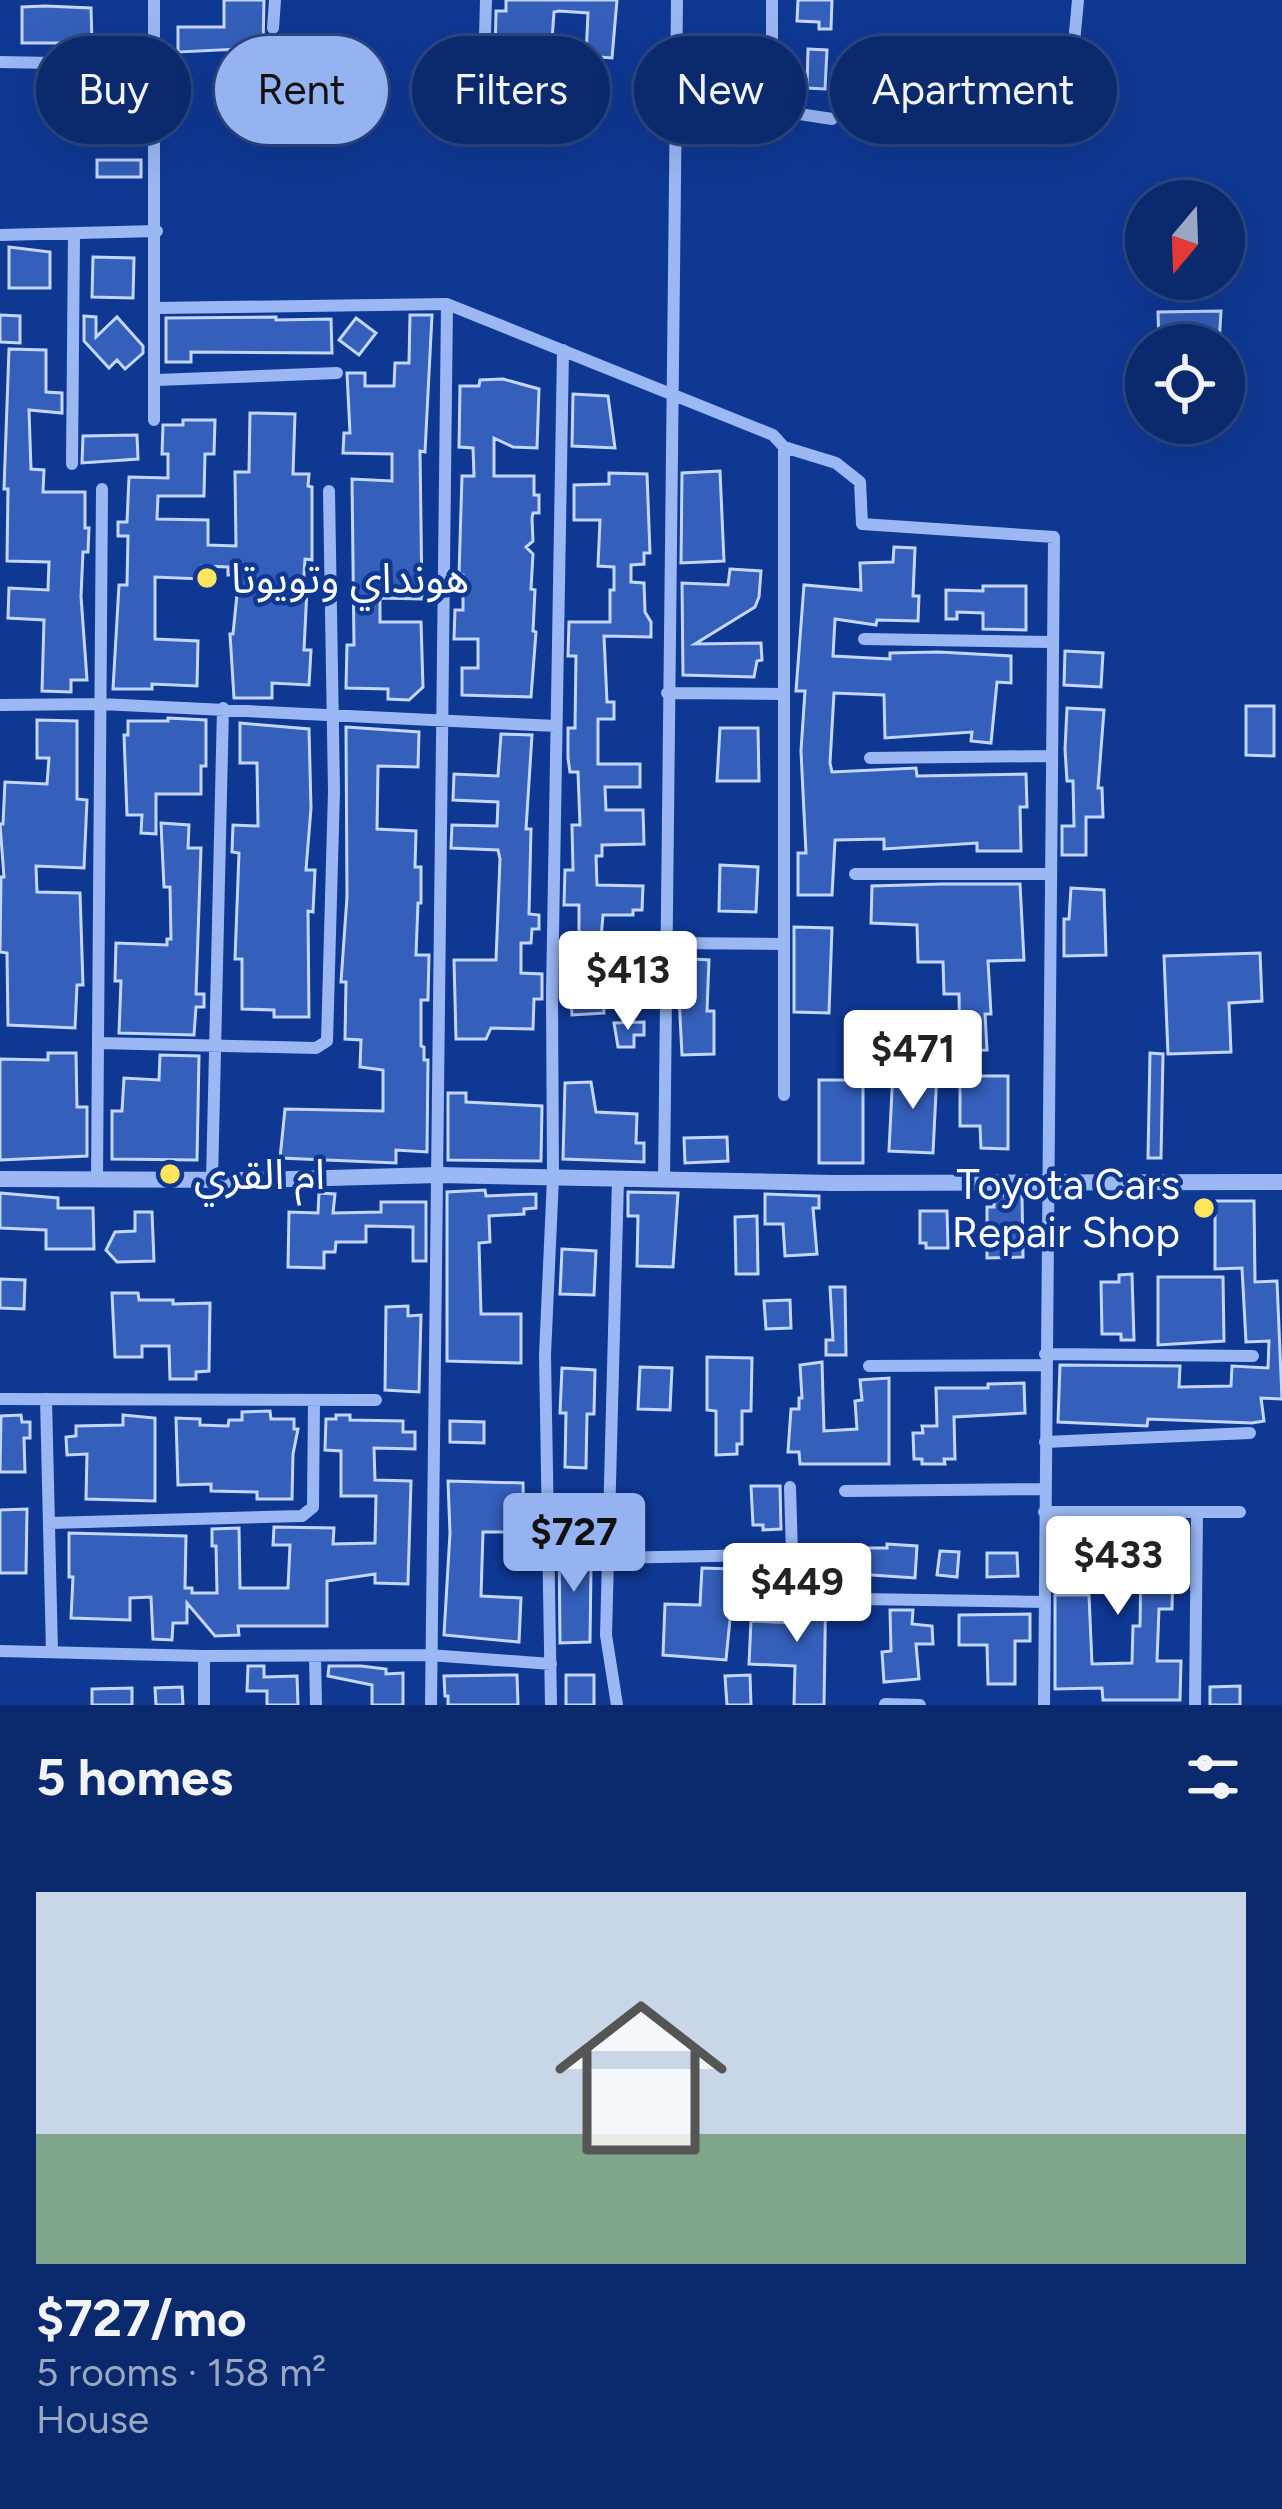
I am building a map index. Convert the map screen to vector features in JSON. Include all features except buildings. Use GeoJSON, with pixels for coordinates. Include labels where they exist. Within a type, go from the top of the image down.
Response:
{"type":"FeatureCollection","features":[{"type":"Feature","properties":{"kind":"street"},"geometry":{"type":"LineString","coordinates":[[154,0],[154,36]]}},
{"type":"Feature","properties":{"kind":"street"},"geometry":{"type":"LineString","coordinates":[[273,28],[275,0]]}},
{"type":"Feature","properties":{"kind":"street"},"geometry":{"type":"LineString","coordinates":[[485,36],[486,0]]}},
{"type":"Feature","properties":{"kind":"street"},"geometry":{"type":"LineString","coordinates":[[676,36],[677,0]]}},
{"type":"Feature","properties":{"kind":"street"},"geometry":{"type":"LineString","coordinates":[[772,0],[772,36]]}},
{"type":"Feature","properties":{"kind":"street"},"geometry":{"type":"LineString","coordinates":[[1075,36],[1078,0]]}},
{"type":"Feature","properties":{"kind":"street"},"geometry":{"type":"LineString","coordinates":[[0,62],[36,63]]}},
{"type":"Feature","properties":{"kind":"street"},"geometry":{"type":"LineString","coordinates":[[154,420],[155,144]]}},
{"type":"Feature","properties":{"kind":"street"},"geometry":{"type":"LineString","coordinates":[[664,1180],[674,144]]}},
{"type":"Feature","properties":{"kind":"street"},"geometry":{"type":"LineString","coordinates":[[0,235],[157,231]]}},
{"type":"Feature","properties":{"kind":"street"},"geometry":{"type":"LineString","coordinates":[[72,464],[74,235]]}},
{"type":"Feature","properties":{"kind":"street"},"geometry":{"type":"LineString","coordinates":[[157,308],[447,304],[773,435],[784,447],[836,464],[860,482],[862,524],[1054,537],[1044,1705]]}},
{"type":"Feature","properties":{"kind":"street"},"geometry":{"type":"LineString","coordinates":[[431,1705],[447,304]]}},
{"type":"Feature","properties":{"kind":"street"},"geometry":{"type":"LineString","coordinates":[[551,1705],[545,1355],[554,1178],[563,350]]}},
{"type":"Feature","properties":{"kind":"street"},"geometry":{"type":"LineString","coordinates":[[156,380],[338,373]]}},
{"type":"Feature","properties":{"kind":"street"},"geometry":{"type":"LineString","coordinates":[[784,447],[784,1095]]}},
{"type":"Feature","properties":{"kind":"street"},"geometry":{"type":"LineString","coordinates":[[97,1180],[102,489]]}},
{"type":"Feature","properties":{"kind":"street"},"geometry":{"type":"LineString","coordinates":[[98,1043],[316,1048],[327,1041],[333,712],[329,491]]}},
{"type":"Feature","properties":{"kind":"street"},"geometry":{"type":"LineString","coordinates":[[864,639],[1051,642]]}},
{"type":"Feature","properties":{"kind":"street"},"geometry":{"type":"LineString","coordinates":[[667,693],[782,694]]}},
{"type":"Feature","properties":{"kind":"street"},"geometry":{"type":"LineString","coordinates":[[0,705],[333,712],[556,726]]}},
{"type":"Feature","properties":{"kind":"street"},"geometry":{"type":"LineString","coordinates":[[212,1180],[223,708]]}},
{"type":"Feature","properties":{"kind":"street"},"geometry":{"type":"LineString","coordinates":[[870,758],[1050,756]]}},
{"type":"Feature","properties":{"kind":"street"},"geometry":{"type":"LineString","coordinates":[[855,874],[1050,874]]}},
{"type":"Feature","properties":{"kind":"street"},"geometry":{"type":"LineString","coordinates":[[663,943],[782,944]]}},
{"type":"Feature","properties":{"kind":"street"},"geometry":{"type":"LineString","coordinates":[[0,1179],[439,1175],[1282,1182]]}},
{"type":"Feature","properties":{"kind":"street"},"geometry":{"type":"LineString","coordinates":[[617,1705],[606,1635],[618,1180]]}},
{"type":"Feature","properties":{"kind":"street"},"geometry":{"type":"LineString","coordinates":[[869,1366],[1253,1356]]}},
{"type":"Feature","properties":{"kind":"street"},"geometry":{"type":"LineString","coordinates":[[0,1400],[376,1400]]}},
{"type":"Feature","properties":{"kind":"street"},"geometry":{"type":"LineString","coordinates":[[46,1400],[52,1652]]}},
{"type":"Feature","properties":{"kind":"street"},"geometry":{"type":"LineString","coordinates":[[49,1522],[302,1516],[313,1507],[314,1400]]}},
{"type":"Feature","properties":{"kind":"street"},"geometry":{"type":"LineString","coordinates":[[1045,1442],[1250,1433]]}},
{"type":"Feature","properties":{"kind":"street"},"geometry":{"type":"LineString","coordinates":[[790,1487],[792,1554]]}},
{"type":"Feature","properties":{"kind":"street"},"geometry":{"type":"LineString","coordinates":[[845,1491],[1044,1489]]}},
{"type":"Feature","properties":{"kind":"street"},"geometry":{"type":"LineString","coordinates":[[1044,1512],[1240,1512]]}},
{"type":"Feature","properties":{"kind":"street"},"geometry":{"type":"LineString","coordinates":[[1195,1705],[1197,1512]]}},
{"type":"Feature","properties":{"kind":"street"},"geometry":{"type":"LineString","coordinates":[[608,1558],[823,1554]]}},
{"type":"Feature","properties":{"kind":"street"},"geometry":{"type":"LineString","coordinates":[[860,1599],[1043,1601]]}},
{"type":"Feature","properties":{"kind":"street"},"geometry":{"type":"LineString","coordinates":[[0,1651],[204,1657],[429,1655],[551,1664]]}},
{"type":"Feature","properties":{"kind":"street"},"geometry":{"type":"LineString","coordinates":[[315,1656],[316,1705]]}},
{"type":"Feature","properties":{"kind":"street"},"geometry":{"type":"LineString","coordinates":[[204,1657],[204,1705]]}},
{"type":"Feature","properties":{"kind":"street"},"geometry":{"type":"LineString","coordinates":[[885,1704],[920,1705]]}},
{"type":"Feature","properties":{"kind":"place","name":"هونداي وتويوتا"},"geometry":{"type":"Point","coordinates":[207,578]}},
{"type":"Feature","properties":{"kind":"place","name":"ام القري"},"geometry":{"type":"Point","coordinates":[170,1174]}},
{"type":"Feature","properties":{"kind":"place","name":"Toyota Cars Repair Shop"},"geometry":{"type":"Point","coordinates":[1204,1208]}}]}
